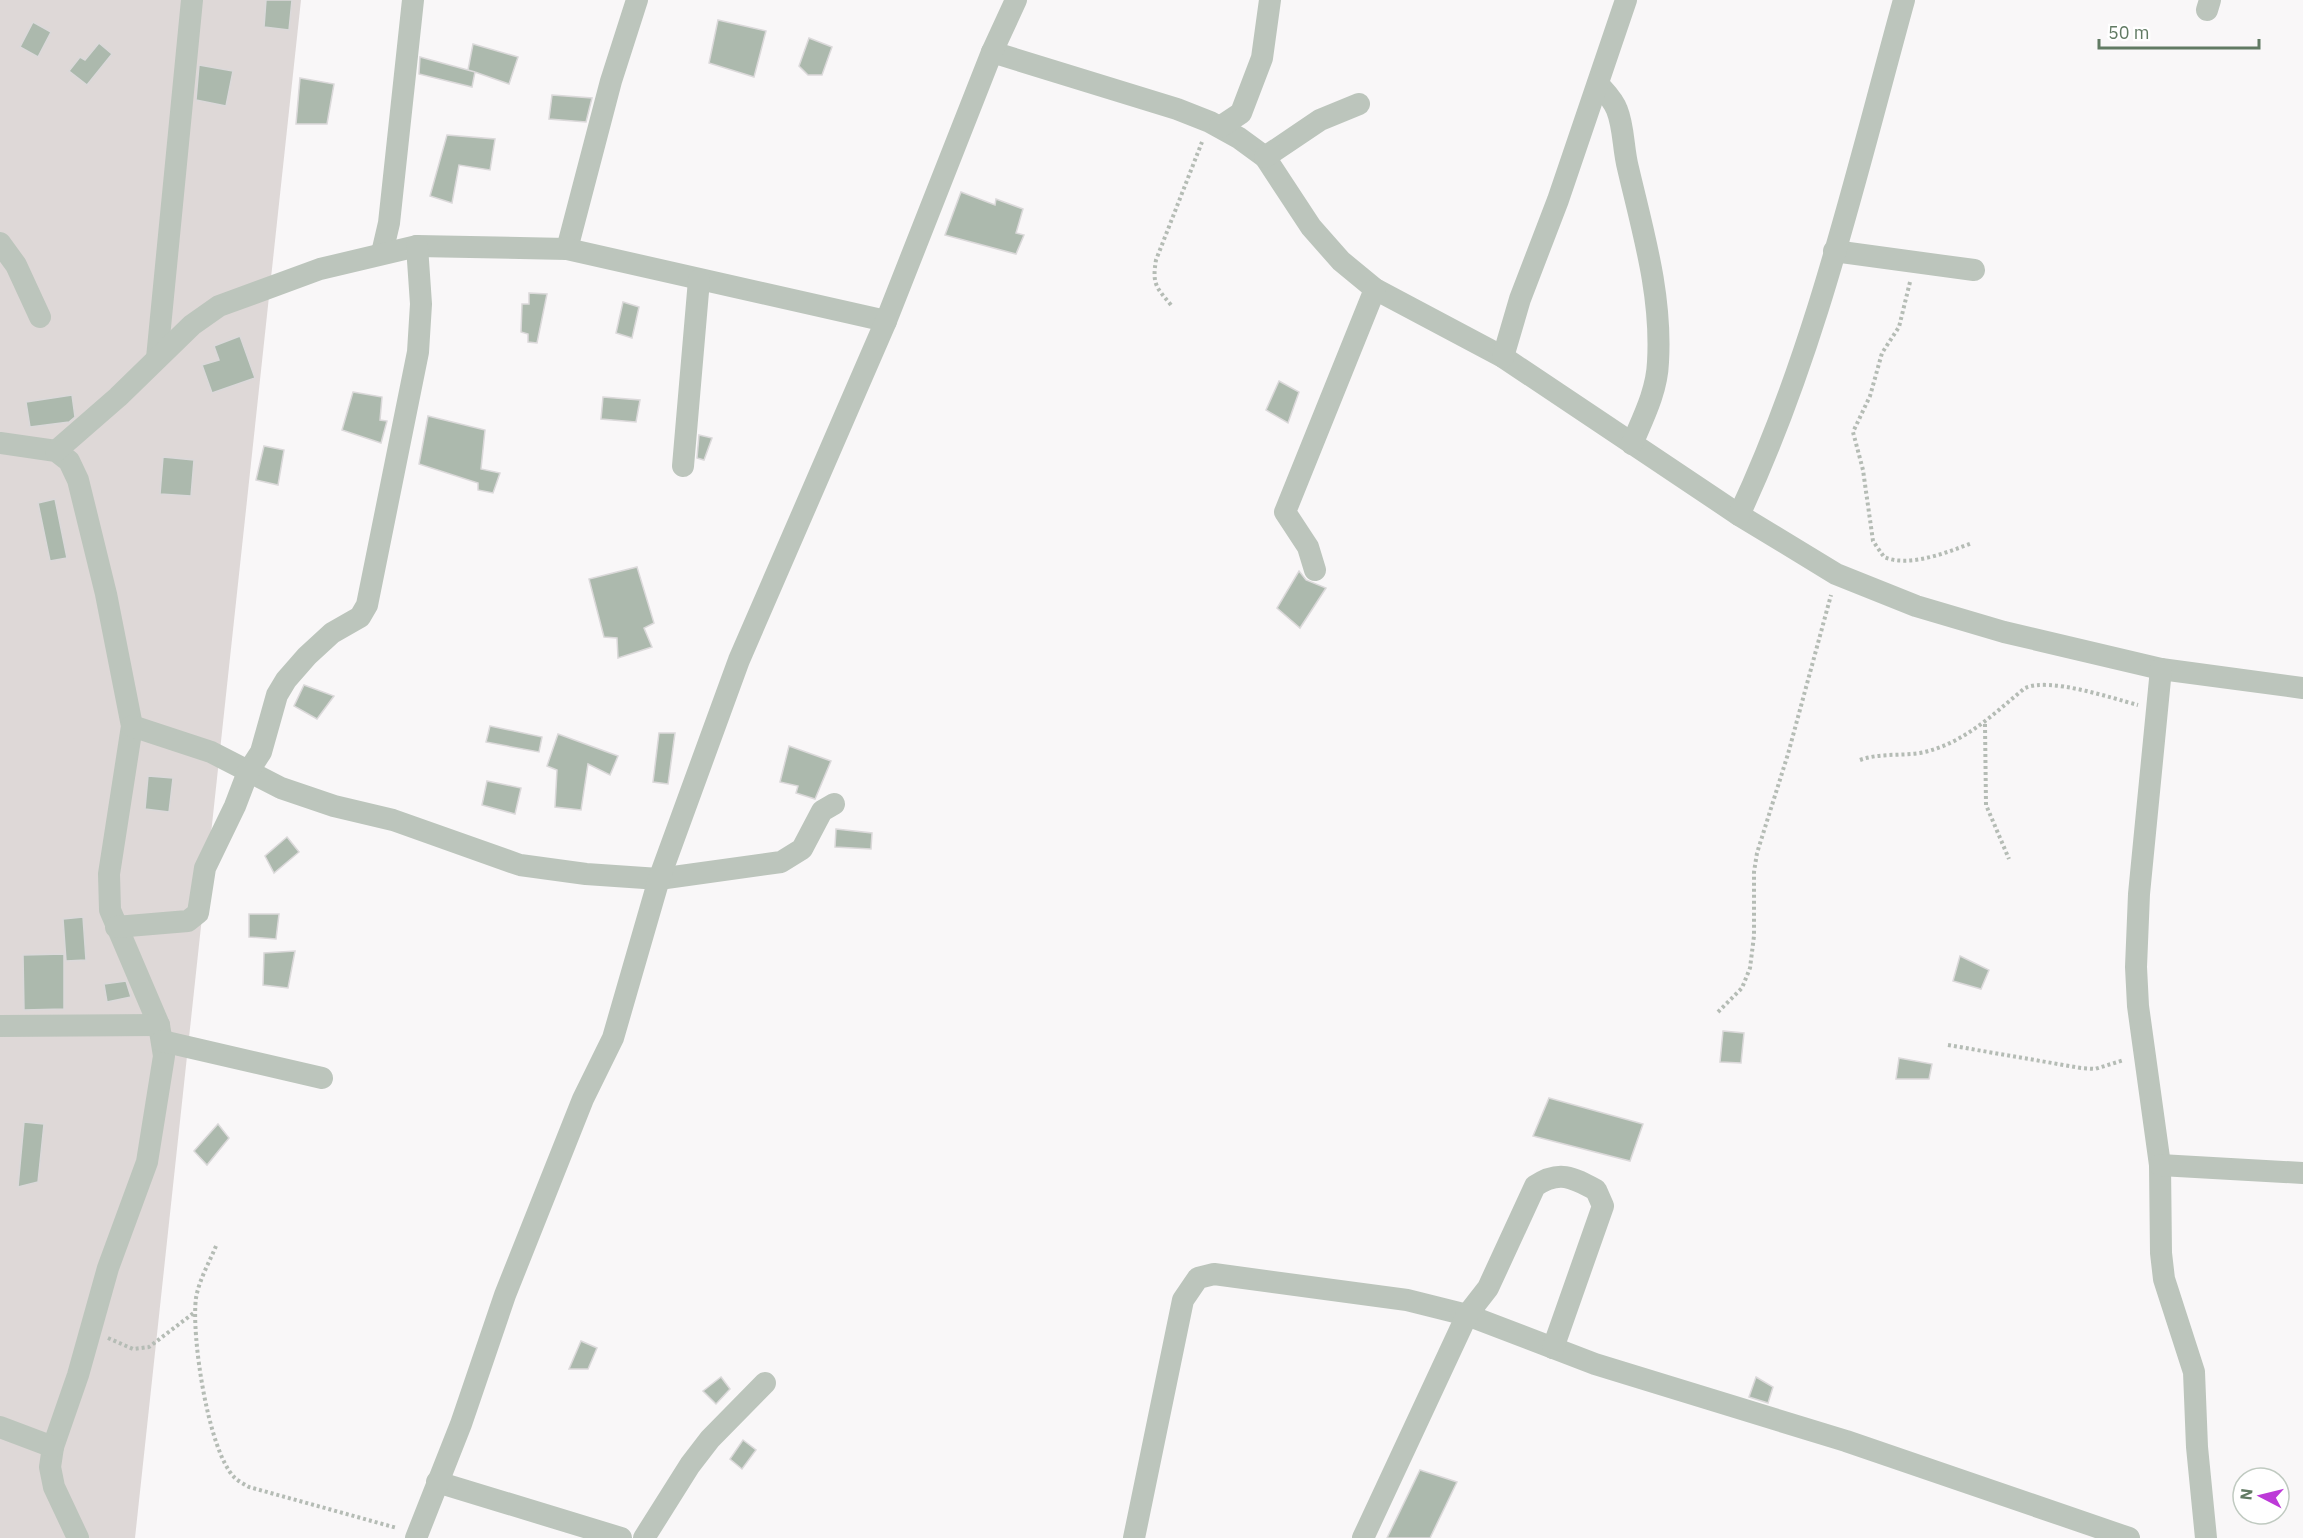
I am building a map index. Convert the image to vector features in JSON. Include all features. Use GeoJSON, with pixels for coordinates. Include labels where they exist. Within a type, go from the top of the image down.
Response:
{"type":"FeatureCollection","features":[{"type":"Feature","properties":{"kind":"street"},"geometry":{"type":"LineString","coordinates":[[157,358],[192,0]]}},
{"type":"Feature","properties":{"kind":"street"},"geometry":{"type":"LineString","coordinates":[[382,253],[389,223],[401,94],[413,0]]}},
{"type":"Feature","properties":{"kind":"street"},"geometry":{"type":"LineString","coordinates":[[567,249],[612,81],[637,0]]}},
{"type":"Feature","properties":{"kind":"street"},"geometry":{"type":"LineString","coordinates":[[417,1536],[460,1424],[505,1294],[579,1110],[613,1038],[659,879],[739,660],[886,321],[992,52],[1016,0]]}},
{"type":"Feature","properties":{"kind":"street"},"geometry":{"type":"LineString","coordinates":[[1223,129],[1241,113],[1262,58],[1270,0]]}},
{"type":"Feature","properties":{"kind":"street"},"geometry":{"type":"LineString","coordinates":[[1503,357],[1520,299],[1626,0]]}},
{"type":"Feature","properties":{"kind":"street"},"geometry":{"type":"LineString","coordinates":[[1739,515],[1769,450],[1798,373],[1904,0]]}},
{"type":"Feature","properties":{"kind":"street"},"geometry":{"type":"LineString","coordinates":[[992,52],[1223,129],[1265,157],[1311,227],[1341,261],[1375,290],[1503,357],[1739,515],[1836,574],[1916,606],[2004,632],[2161,669],[2303,688]]}},
{"type":"Feature","properties":{"kind":"street"},"geometry":{"type":"LineString","coordinates":[[1598,84],[1612,100],[1618,112],[1627,166],[1652,264],[1658,325],[1658,364],[1653,392],[1632,444]]}},
{"type":"Feature","properties":{"kind":"street"},"geometry":{"type":"LineString","coordinates":[[1265,157],[1327,116],[1359,104]]}},
{"type":"Feature","properties":{"kind":"street"},"geometry":{"type":"LineString","coordinates":[[0,243],[16,266],[40,317]]}},
{"type":"Feature","properties":{"kind":"street"},"geometry":{"type":"LineString","coordinates":[[56,451],[118,397],[192,326],[219,306],[320,269],[417,246],[567,249],[886,321]]}},
{"type":"Feature","properties":{"kind":"street"},"geometry":{"type":"LineString","coordinates":[[116,927],[170,923],[194,918],[198,913],[205,868],[235,806],[248,772],[261,752],[272,710],[286,680],[332,633],[360,616],[367,604],[418,352],[421,304],[417,246]]}},
{"type":"Feature","properties":{"kind":"street"},"geometry":{"type":"LineString","coordinates":[[1834,251],[1974,270]]}},
{"type":"Feature","properties":{"kind":"street"},"geometry":{"type":"LineString","coordinates":[[683,466],[699,280]]}},
{"type":"Feature","properties":{"kind":"street"},"geometry":{"type":"LineString","coordinates":[[1316,570],[1308,547],[1286,512],[1375,290]]}},
{"type":"Feature","properties":{"kind":"street"},"geometry":{"type":"LineString","coordinates":[[0,443],[56,451],[75,470],[106,594],[132,726],[109,874],[110,910],[160,1033],[162,1082],[147,1162],[108,1268],[91,1331],[53,1448],[50,1467],[54,1487],[78,1538]]}},
{"type":"Feature","properties":{"kind":"street"},"geometry":{"type":"LineString","coordinates":[[2161,669],[2139,894],[2136,967],[2160,1166],[2161,1253],[2164,1279],[2194,1372],[2197,1447],[2206,1538]]}},
{"type":"Feature","properties":{"kind":"street"},"geometry":{"type":"LineString","coordinates":[[132,726],[211,753],[281,788],[334,806],[393,820],[520,866],[659,879],[781,862],[802,849],[822,812],[834,804]]}},
{"type":"Feature","properties":{"kind":"street"},"geometry":{"type":"LineString","coordinates":[[0,1026],[160,1033],[322,1078]]}},
{"type":"Feature","properties":{"kind":"street"},"geometry":{"type":"LineString","coordinates":[[2160,1166],[2303,1173]]}},
{"type":"Feature","properties":{"kind":"street"},"geometry":{"type":"LineString","coordinates":[[1363,1538],[1467,1315],[1488,1288],[1535,1186],[1548,1177],[1561,1176],[1577,1180],[1596,1190],[1603,1206],[1553,1348]]}},
{"type":"Feature","properties":{"kind":"street"},"geometry":{"type":"LineString","coordinates":[[1134,1538],[1183,1299],[1198,1278],[1224,1274],[1407,1300],[1467,1315],[1606,1367],[1846,1441],[2129,1538]]}},
{"type":"Feature","properties":{"kind":"street"},"geometry":{"type":"LineString","coordinates":[[644,1538],[704,1448],[765,1383]]}},
{"type":"Feature","properties":{"kind":"street"},"geometry":{"type":"LineString","coordinates":[[0,1427],[53,1448]]}},
{"type":"Feature","properties":{"kind":"street"},"geometry":{"type":"LineString","coordinates":[[437,1482],[621,1538]]}},
{"type":"Feature","properties":{"kind":"path"},"geometry":{"type":"LineString","coordinates":[[1171,305],[1155,285],[1153,277],[1156,260],[1223,129]]}},
{"type":"Feature","properties":{"kind":"path"},"geometry":{"type":"LineString","coordinates":[[1915,261],[1899,327],[1882,353],[1870,396],[1853,428],[1873,541],[1884,557],[1894,559],[1937,557],[1972,543]]}},
{"type":"Feature","properties":{"kind":"path"},"geometry":{"type":"LineString","coordinates":[[1718,1012],[1742,988],[1750,968],[1754,936],[1754,872],[1757,853],[1788,754],[1836,574]]}},
{"type":"Feature","properties":{"kind":"path"},"geometry":{"type":"LineString","coordinates":[[1860,760],[1935,749],[1965,737],[2033,684],[2079,691],[2157,709]]}},
{"type":"Feature","properties":{"kind":"path"},"geometry":{"type":"LineString","coordinates":[[1985,723],[1986,805],[2009,859]]}},
{"type":"Feature","properties":{"kind":"path"},"geometry":{"type":"LineString","coordinates":[[1948,1046],[2088,1069],[2145,1054]]}},
{"type":"Feature","properties":{"kind":"path"},"geometry":{"type":"LineString","coordinates":[[216,1246],[201,1282],[195,1311],[198,1357],[212,1432],[217,1447],[235,1478],[249,1487],[417,1536]]}},
{"type":"Feature","properties":{"kind":"path"},"geometry":{"type":"LineString","coordinates":[[91,1331],[133,1348],[143,1348],[155,1343],[195,1311]]}},
{"type":"Feature","properties":{"kind":"shaded area"},"geometry":{"type":"Polygon","coordinates":[[[0,0],[301,0],[135,1538],[0,1538],[0,0]]]}},
{"type":"Feature","properties":{"kind":"building"},"geometry":{"type":"Polygon","coordinates":[[[266,0],[292,0],[289,30],[264,27],[266,0]]]}},
{"type":"Feature","properties":{"kind":"building"},"geometry":{"type":"Polygon","coordinates":[[[718,20],[766,31],[754,77],[709,63],[718,20]]]}},
{"type":"Feature","properties":{"kind":"building"},"geometry":{"type":"Polygon","coordinates":[[[33,22],[51,32],[38,57],[20,47],[33,22]]]}},
{"type":"Feature","properties":{"kind":"building"},"geometry":{"type":"Polygon","coordinates":[[[809,38],[832,47],[822,75],[808,75],[799,66],[809,38]]]}},
{"type":"Feature","properties":{"kind":"building"},"geometry":{"type":"Polygon","coordinates":[[[99,43],[112,54],[87,85],[69,71],[80,57],[85,60],[99,43]]]}},
{"type":"Feature","properties":{"kind":"building"},"geometry":{"type":"Polygon","coordinates":[[[473,44],[518,57],[509,84],[468,70],[473,44]]]}},
{"type":"Feature","properties":{"kind":"building"},"geometry":{"type":"Polygon","coordinates":[[[420,57],[475,72],[472,87],[419,74],[420,57]]]}},
{"type":"Feature","properties":{"kind":"building"},"geometry":{"type":"Polygon","coordinates":[[[199,65],[233,71],[226,106],[196,100],[199,65]]]}},
{"type":"Feature","properties":{"kind":"building"},"geometry":{"type":"Polygon","coordinates":[[[300,78],[334,84],[327,124],[296,124],[300,78]]]}},
{"type":"Feature","properties":{"kind":"building"},"geometry":{"type":"Polygon","coordinates":[[[552,95],[592,98],[586,122],[549,119],[552,95]]]}},
{"type":"Feature","properties":{"kind":"building"},"geometry":{"type":"Polygon","coordinates":[[[447,135],[495,139],[490,170],[459,165],[452,203],[430,196],[447,135]]]}},
{"type":"Feature","properties":{"kind":"building"},"geometry":{"type":"Polygon","coordinates":[[[961,192],[995,205],[996,199],[1023,209],[1016,233],[1024,235],[1016,254],[945,235],[961,192]]]}},
{"type":"Feature","properties":{"kind":"building"},"geometry":{"type":"Polygon","coordinates":[[[529,293],[547,294],[537,343],[528,342],[528,334],[521,332],[522,304],[529,304],[529,293]]]}},
{"type":"Feature","properties":{"kind":"building"},"geometry":{"type":"Polygon","coordinates":[[[623,302],[639,307],[632,338],[616,333],[623,302]]]}},
{"type":"Feature","properties":{"kind":"building"},"geometry":{"type":"Polygon","coordinates":[[[240,336],[255,378],[212,393],[202,365],[219,360],[214,346],[240,336]]]}},
{"type":"Feature","properties":{"kind":"building"},"geometry":{"type":"Polygon","coordinates":[[[1279,381],[1299,392],[1288,423],[1266,410],[1279,381]]]}},
{"type":"Feature","properties":{"kind":"building"},"geometry":{"type":"Polygon","coordinates":[[[353,392],[382,397],[380,420],[387,421],[381,443],[342,430],[353,392]]]}},
{"type":"Feature","properties":{"kind":"building"},"geometry":{"type":"Polygon","coordinates":[[[72,395],[75,417],[69,422],[30,427],[26,402],[72,395]]]}},
{"type":"Feature","properties":{"kind":"building"},"geometry":{"type":"Polygon","coordinates":[[[603,397],[640,400],[636,422],[601,419],[603,397]]]}},
{"type":"Feature","properties":{"kind":"building"},"geometry":{"type":"Polygon","coordinates":[[[428,416],[485,430],[481,469],[500,473],[493,493],[478,490],[478,483],[419,464],[428,416]]]}},
{"type":"Feature","properties":{"kind":"building"},"geometry":{"type":"Polygon","coordinates":[[[699,435],[712,438],[704,460],[697,458],[699,435]]]}},
{"type":"Feature","properties":{"kind":"building"},"geometry":{"type":"Polygon","coordinates":[[[264,446],[284,450],[278,485],[256,480],[264,446]]]}},
{"type":"Feature","properties":{"kind":"building"},"geometry":{"type":"Polygon","coordinates":[[[163,457],[194,460],[191,496],[160,494],[163,457]]]}},
{"type":"Feature","properties":{"kind":"building"},"geometry":{"type":"Polygon","coordinates":[[[55,499],[67,558],[50,561],[38,503],[55,499]]]}},
{"type":"Feature","properties":{"kind":"building"},"geometry":{"type":"Polygon","coordinates":[[[637,567],[654,623],[644,628],[652,647],[618,658],[617,638],[604,637],[589,579],[637,567]]]}},
{"type":"Feature","properties":{"kind":"building"},"geometry":{"type":"Polygon","coordinates":[[[1299,571],[1306,580],[1326,588],[1300,628],[1277,608],[1299,571]]]}},
{"type":"Feature","properties":{"kind":"building"},"geometry":{"type":"Polygon","coordinates":[[[304,685],[334,696],[317,719],[294,706],[304,685]]]}},
{"type":"Feature","properties":{"kind":"building"},"geometry":{"type":"Polygon","coordinates":[[[490,726],[542,737],[539,752],[486,742],[490,726]]]}},
{"type":"Feature","properties":{"kind":"building"},"geometry":{"type":"Polygon","coordinates":[[[659,733],[675,733],[668,784],[653,782],[659,733]]]}},
{"type":"Feature","properties":{"kind":"building"},"geometry":{"type":"Polygon","coordinates":[[[558,734],[618,756],[610,775],[588,764],[581,810],[555,807],[557,770],[547,766],[558,734]]]}},
{"type":"Feature","properties":{"kind":"building"},"geometry":{"type":"Polygon","coordinates":[[[789,746],[831,761],[815,799],[796,793],[798,786],[780,782],[789,746]]]}},
{"type":"Feature","properties":{"kind":"building"},"geometry":{"type":"Polygon","coordinates":[[[148,776],[173,778],[169,812],[145,809],[148,776]]]}},
{"type":"Feature","properties":{"kind":"building"},"geometry":{"type":"Polygon","coordinates":[[[487,781],[521,788],[515,814],[482,805],[487,781]]]}},
{"type":"Feature","properties":{"kind":"building"},"geometry":{"type":"Polygon","coordinates":[[[836,829],[872,833],[871,849],[835,847],[836,829]]]}},
{"type":"Feature","properties":{"kind":"building"},"geometry":{"type":"Polygon","coordinates":[[[287,837],[299,852],[274,873],[265,856],[287,837]]]}},
{"type":"Feature","properties":{"kind":"building"},"geometry":{"type":"Polygon","coordinates":[[[249,914],[279,914],[276,939],[249,937],[249,914]]]}},
{"type":"Feature","properties":{"kind":"building"},"geometry":{"type":"Polygon","coordinates":[[[83,917],[86,960],[66,961],[63,919],[83,917]]]}},
{"type":"Feature","properties":{"kind":"building"},"geometry":{"type":"Polygon","coordinates":[[[295,951],[288,988],[263,985],[264,953],[295,951]]]}},
{"type":"Feature","properties":{"kind":"building"},"geometry":{"type":"Polygon","coordinates":[[[64,954],[64,1009],[24,1010],[23,955],[64,954]]]}},
{"type":"Feature","properties":{"kind":"building"},"geometry":{"type":"Polygon","coordinates":[[[1960,956],[1989,970],[1981,989],[1953,981],[1960,956]]]}},
{"type":"Feature","properties":{"kind":"building"},"geometry":{"type":"Polygon","coordinates":[[[126,981],[131,997],[107,1002],[104,984],[126,981]]]}},
{"type":"Feature","properties":{"kind":"building"},"geometry":{"type":"Polygon","coordinates":[[[1723,1031],[1744,1033],[1741,1063],[1720,1062],[1723,1031]]]}},
{"type":"Feature","properties":{"kind":"building"},"geometry":{"type":"Polygon","coordinates":[[[1899,1058],[1932,1064],[1929,1079],[1896,1079],[1899,1058]]]}},
{"type":"Feature","properties":{"kind":"building"},"geometry":{"type":"Polygon","coordinates":[[[1549,1098],[1643,1124],[1630,1161],[1533,1136],[1549,1098]]]}},
{"type":"Feature","properties":{"kind":"building"},"geometry":{"type":"Polygon","coordinates":[[[24,1122],[44,1124],[38,1182],[18,1187],[24,1122]]]}},
{"type":"Feature","properties":{"kind":"building"},"geometry":{"type":"Polygon","coordinates":[[[218,1124],[229,1138],[207,1165],[194,1151],[218,1124]]]}},
{"type":"Feature","properties":{"kind":"building"},"geometry":{"type":"Polygon","coordinates":[[[581,1341],[597,1348],[588,1369],[569,1369],[581,1341]]]}},
{"type":"Feature","properties":{"kind":"building"},"geometry":{"type":"Polygon","coordinates":[[[721,1377],[730,1389],[716,1404],[703,1391],[721,1377]]]}},
{"type":"Feature","properties":{"kind":"building"},"geometry":{"type":"Polygon","coordinates":[[[1756,1377],[1773,1387],[1768,1403],[1749,1397],[1756,1377]]]}},
{"type":"Feature","properties":{"kind":"building"},"geometry":{"type":"Polygon","coordinates":[[[743,1440],[756,1450],[742,1469],[730,1459],[743,1440]]]}},
{"type":"Feature","properties":{"kind":"building"},"geometry":{"type":"Polygon","coordinates":[[[1420,1470],[1457,1482],[1430,1538],[1387,1538],[1420,1470]]]}}]}
